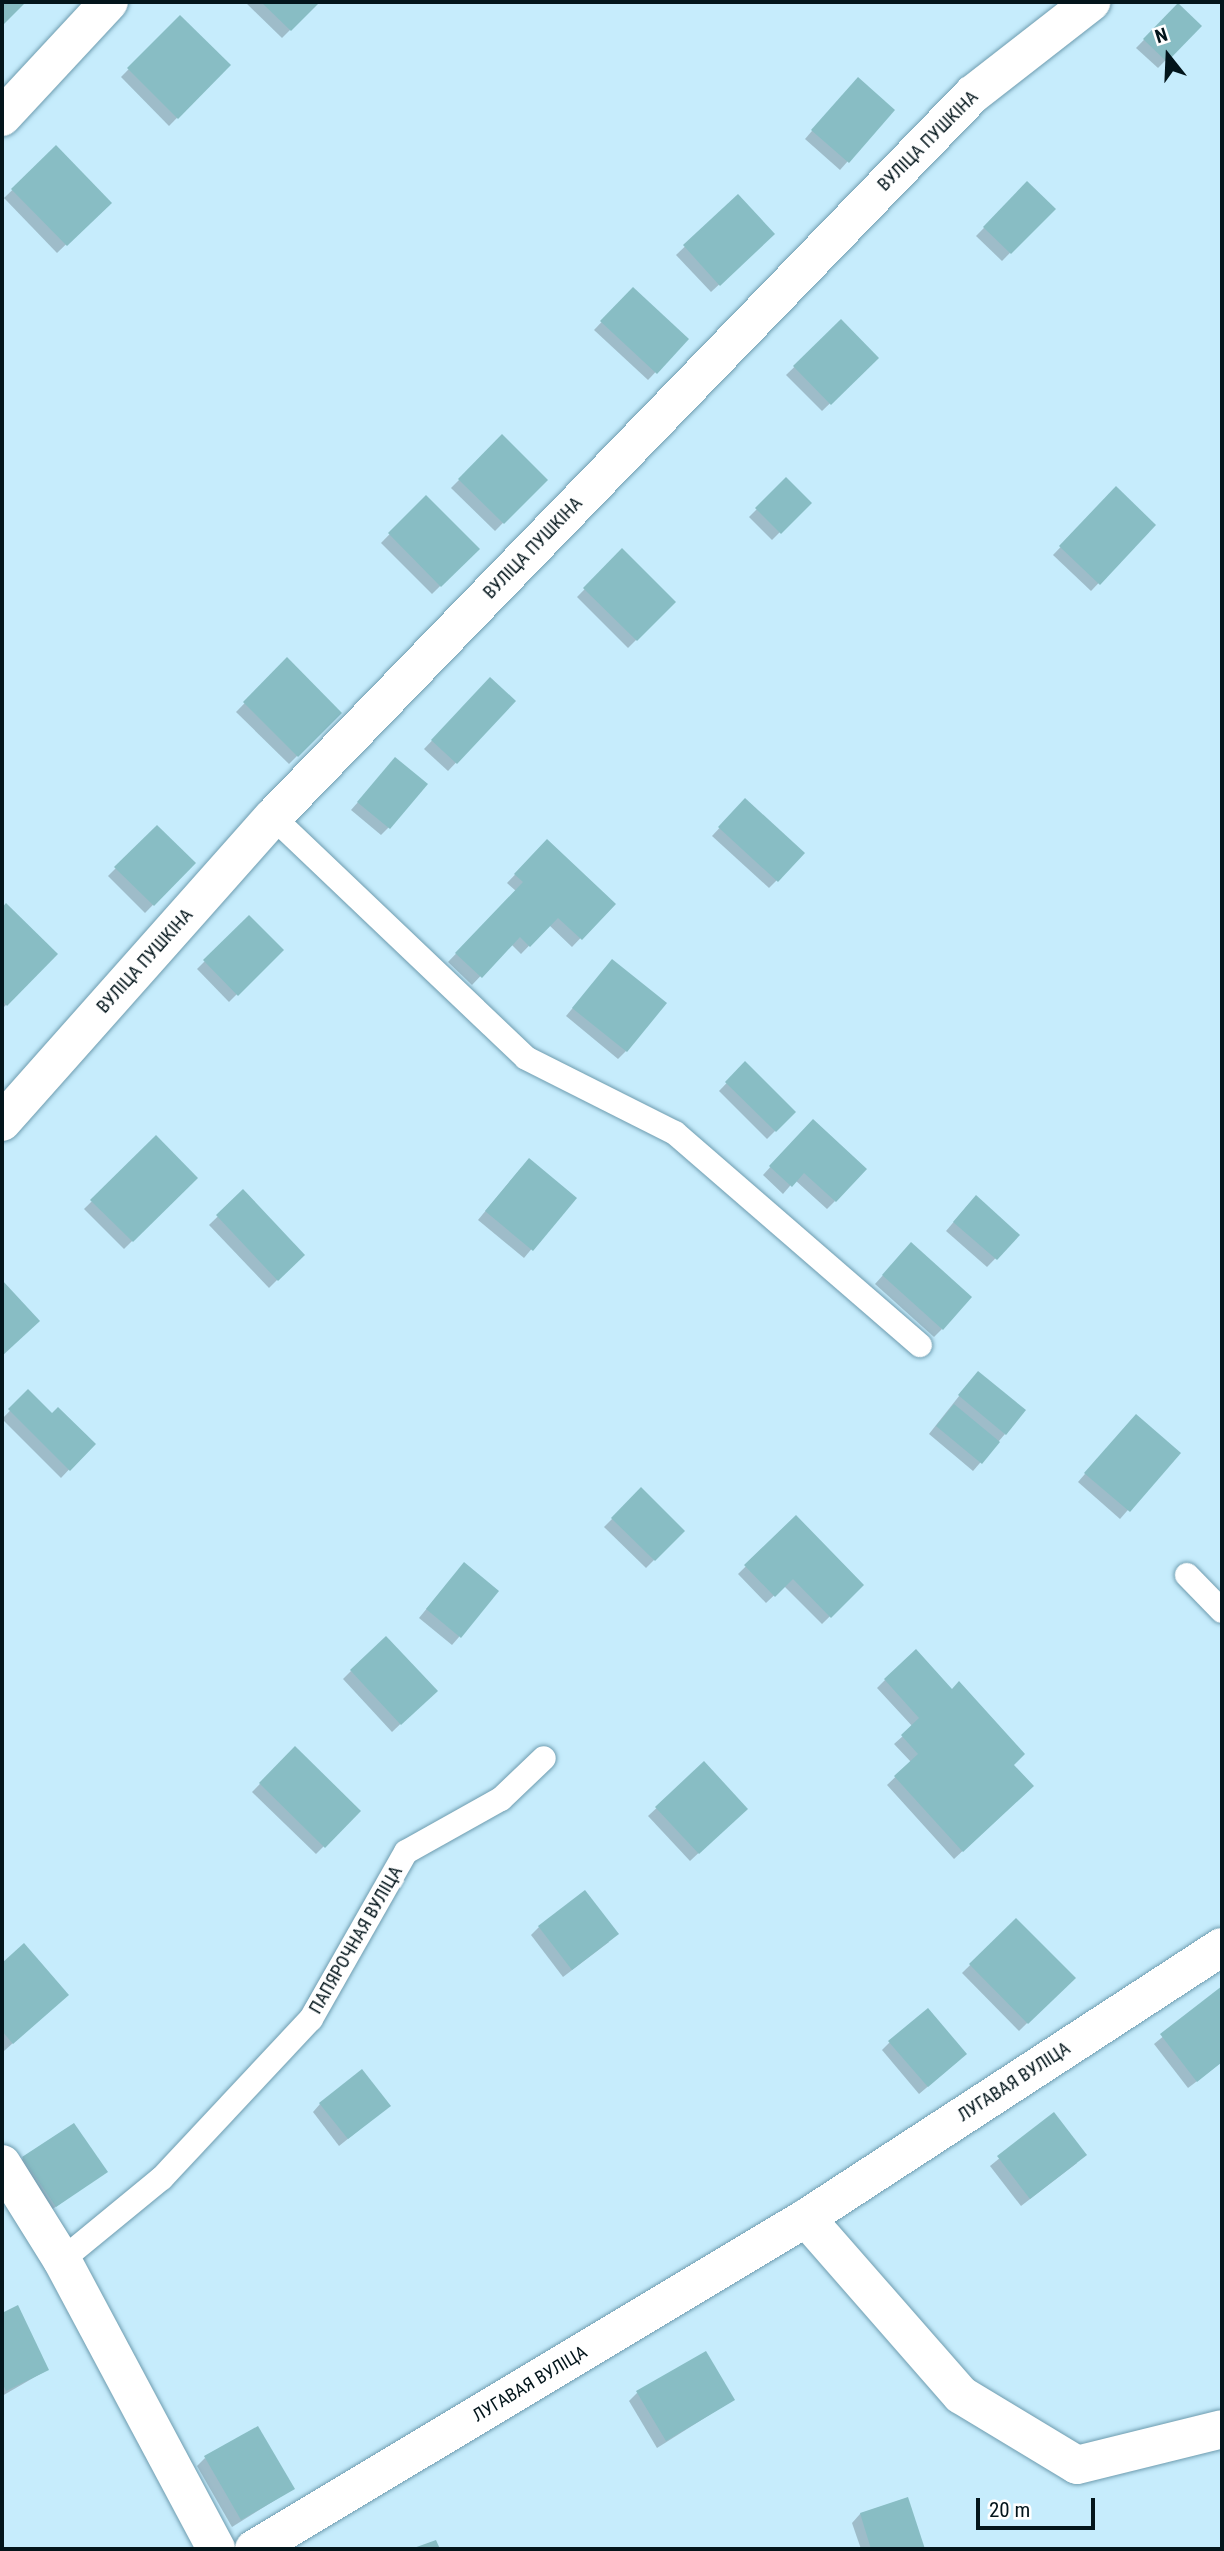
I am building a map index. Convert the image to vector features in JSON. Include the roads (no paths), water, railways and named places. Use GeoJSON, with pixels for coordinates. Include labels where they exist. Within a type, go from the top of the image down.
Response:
{"type":"FeatureCollection","features":[{"type":"Feature","properties":{"kind":"street"},"geometry":{"type":"LineString","coordinates":[[2,117],[109,2]]}},
{"type":"Feature","properties":{"kind":"street","name":"ВУЛІЦА ПУШКІНА"},"geometry":{"type":"LineString","coordinates":[[2,1122],[273,817],[973,94],[1091,2]]}},
{"type":"Feature","properties":{"kind":"street","name":"ЛУГАВАЯ ВУЛІЦА"},"geometry":{"type":"LineString","coordinates":[[254,2549],[806,2218],[1222,1947]]}},
{"type":"Feature","properties":{"kind":"street"},"geometry":{"type":"LineString","coordinates":[[2,2164],[62,2260],[216,2549]]}},
{"type":"Feature","properties":{"kind":"street"},"geometry":{"type":"LineString","coordinates":[[806,2218],[961,2395],[1077,2465],[1222,2429]]}},
{"type":"Feature","properties":{"kind":"lane"},"geometry":{"type":"LineString","coordinates":[[273,817],[526,1058],[675,1133],[920,1345]]}},
{"type":"Feature","properties":{"kind":"lane"},"geometry":{"type":"LineString","coordinates":[[1187,1575],[1222,1611]]}},
{"type":"Feature","properties":{"kind":"lane","name":"ПАПЯРОЧНАЯ ВУЛІЦА"},"geometry":{"type":"LineString","coordinates":[[62,2260],[162,2178],[311,2019],[406,1852],[501,1800],[544,1758]]}}]}
